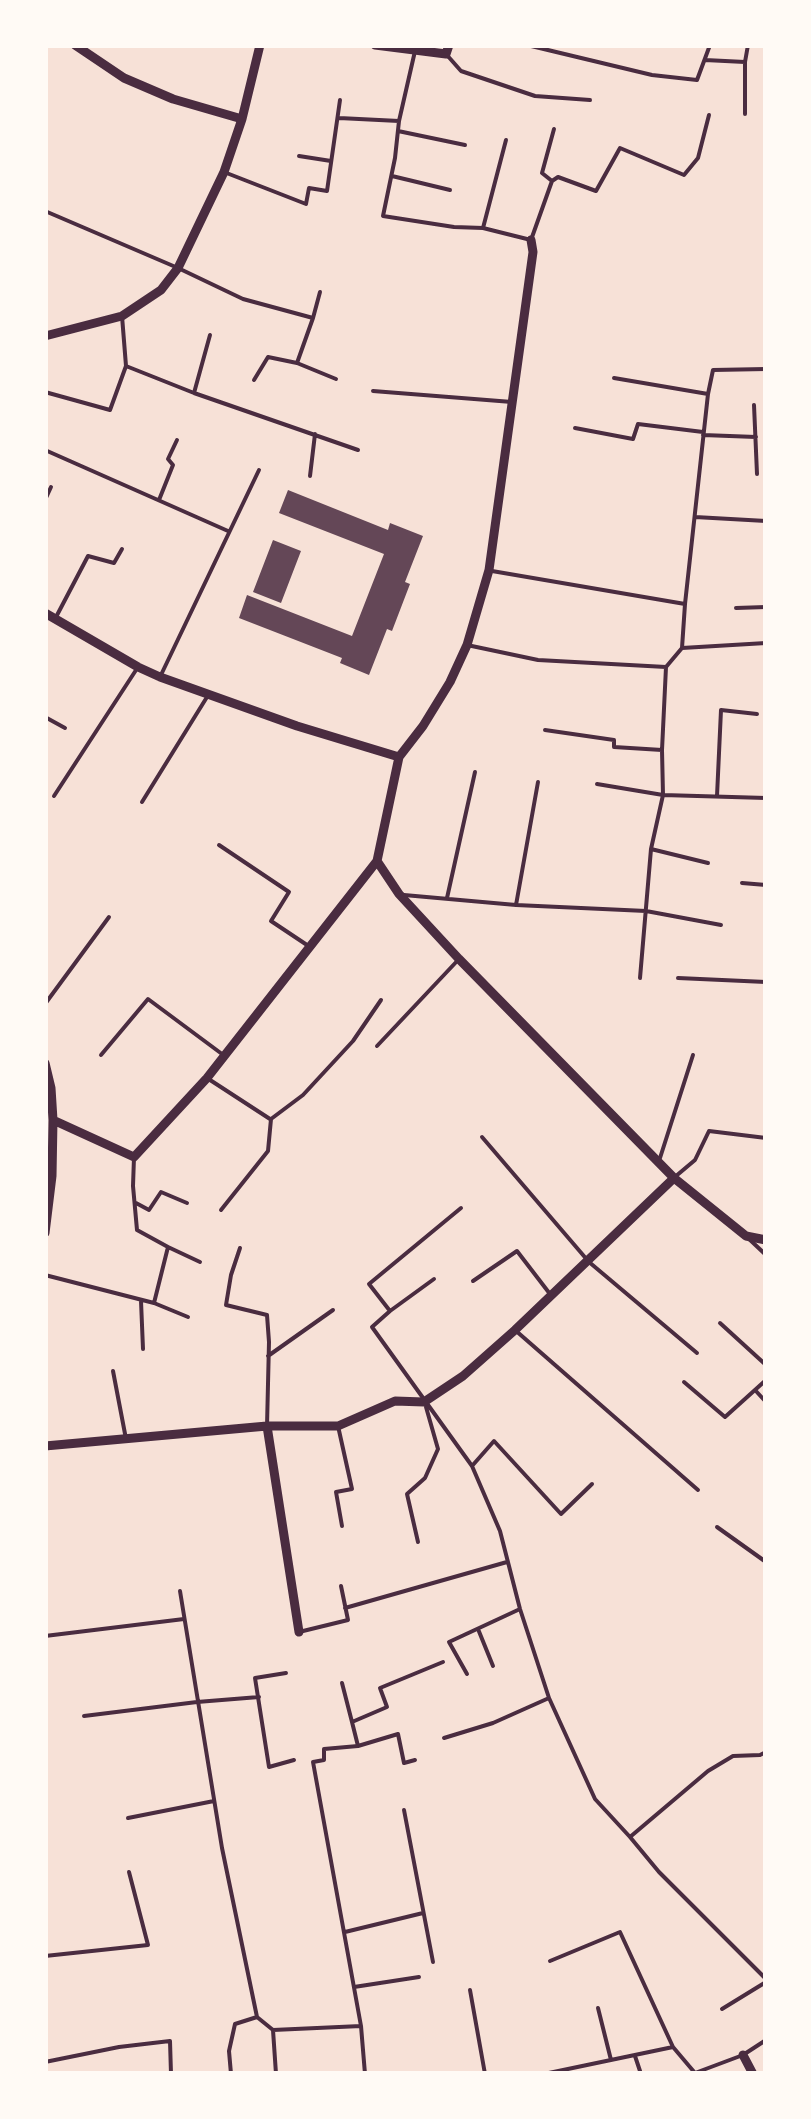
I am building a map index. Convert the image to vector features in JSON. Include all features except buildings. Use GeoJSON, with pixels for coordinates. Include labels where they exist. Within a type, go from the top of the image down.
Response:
{"type":"FeatureCollection","features":[{"type":"Feature","properties":{"kind":"street"},"geometry":{"type":"LineString","coordinates":[[75,45],[124,78],[173,99],[242,119]]}},
{"type":"Feature","properties":{"kind":"street"},"geometry":{"type":"LineString","coordinates":[[45,336],[122,316],[161,290],[178,268],[224,172],[242,119],[259,45]]}},
{"type":"Feature","properties":{"kind":"street"},"geometry":{"type":"LineString","coordinates":[[376,45],[447,50]]}},
{"type":"Feature","properties":{"kind":"street"},"geometry":{"type":"LineString","coordinates":[[53,1120],[134,1158],[206,1078],[377,861],[399,756],[450,682],[467,644],[489,570],[533,252],[531,240]]}},
{"type":"Feature","properties":{"kind":"street"},"geometry":{"type":"LineString","coordinates":[[45,613],[160,677],[298,726],[399,756]]}},
{"type":"Feature","properties":{"kind":"street"},"geometry":{"type":"LineString","coordinates":[[377,861],[399,894],[658,1163],[746,1236],[766,1240]]}},
{"type":"Feature","properties":{"kind":"street"},"geometry":{"type":"LineString","coordinates":[[45,1063],[53,1120],[45,1233]]}},
{"type":"Feature","properties":{"kind":"street"},"geometry":{"type":"LineString","coordinates":[[45,1446],[267,1426],[338,1426],[395,1401],[424,1402],[463,1376],[515,1330],[674,1178]]}},
{"type":"Feature","properties":{"kind":"street"},"geometry":{"type":"LineString","coordinates":[[267,1426],[299,1632]]}},
{"type":"Feature","properties":{"kind":"street"},"geometry":{"type":"LineString","coordinates":[[743,2056],[753,2074]]}},
{"type":"Feature","properties":{"kind":"lane"},"geometry":{"type":"LineString","coordinates":[[527,45],[652,75],[697,80],[710,45]]}},
{"type":"Feature","properties":{"kind":"lane"},"geometry":{"type":"LineString","coordinates":[[745,114],[748,45]]}},
{"type":"Feature","properties":{"kind":"lane"},"geometry":{"type":"LineString","coordinates":[[415,48],[383,216],[483,228],[531,240],[552,181],[558,177],[596,191],[620,148],[684,175],[698,158],[709,115]]}},
{"type":"Feature","properties":{"kind":"lane"},"geometry":{"type":"LineString","coordinates":[[447,50],[461,71],[498,84],[536,96],[590,100]]}},
{"type":"Feature","properties":{"kind":"lane"},"geometry":{"type":"LineString","coordinates":[[704,60],[746,62]]}},
{"type":"Feature","properties":{"kind":"lane"},"geometry":{"type":"LineString","coordinates":[[224,172],[306,204],[309,188],[327,191],[340,100]]}},
{"type":"Feature","properties":{"kind":"lane"},"geometry":{"type":"LineString","coordinates":[[338,118],[399,121]]}},
{"type":"Feature","properties":{"kind":"lane"},"geometry":{"type":"LineString","coordinates":[[552,181],[542,173],[554,129]]}},
{"type":"Feature","properties":{"kind":"lane"},"geometry":{"type":"LineString","coordinates":[[398,131],[464,145]]}},
{"type":"Feature","properties":{"kind":"lane"},"geometry":{"type":"LineString","coordinates":[[483,228],[506,140]]}},
{"type":"Feature","properties":{"kind":"lane"},"geometry":{"type":"LineString","coordinates":[[300,156],[330,161]]}},
{"type":"Feature","properties":{"kind":"lane"},"geometry":{"type":"LineString","coordinates":[[392,176],[450,190]]}},
{"type":"Feature","properties":{"kind":"lane"},"geometry":{"type":"LineString","coordinates":[[45,211],[243,298],[312,318]]}},
{"type":"Feature","properties":{"kind":"lane"},"geometry":{"type":"LineString","coordinates":[[297,362],[320,292]]}},
{"type":"Feature","properties":{"kind":"lane"},"geometry":{"type":"LineString","coordinates":[[45,392],[110,410],[126,366],[122,316]]}},
{"type":"Feature","properties":{"kind":"lane"},"geometry":{"type":"LineString","coordinates":[[194,392],[210,336]]}},
{"type":"Feature","properties":{"kind":"lane"},"geometry":{"type":"LineString","coordinates":[[254,380],[268,357],[297,362],[336,379]]}},
{"type":"Feature","properties":{"kind":"lane"},"geometry":{"type":"LineString","coordinates":[[126,366],[358,450]]}},
{"type":"Feature","properties":{"kind":"lane"},"geometry":{"type":"LineString","coordinates":[[640,978],[651,849],[663,795],[666,667],[682,648],[708,394],[713,370],[766,369]]}},
{"type":"Feature","properties":{"kind":"lane"},"geometry":{"type":"LineString","coordinates":[[614,378],[708,394]]}},
{"type":"Feature","properties":{"kind":"lane"},"geometry":{"type":"LineString","coordinates":[[374,391],[512,402]]}},
{"type":"Feature","properties":{"kind":"lane"},"geometry":{"type":"LineString","coordinates":[[754,405],[757,474]]}},
{"type":"Feature","properties":{"kind":"lane"},"geometry":{"type":"LineString","coordinates":[[575,428],[633,438],[638,424],[756,437]]}},
{"type":"Feature","properties":{"kind":"lane"},"geometry":{"type":"LineString","coordinates":[[310,476],[315,434]]}},
{"type":"Feature","properties":{"kind":"lane"},"geometry":{"type":"LineString","coordinates":[[159,500],[173,465],[168,459],[178,440]]}},
{"type":"Feature","properties":{"kind":"lane"},"geometry":{"type":"LineString","coordinates":[[45,450],[229,532]]}},
{"type":"Feature","properties":{"kind":"lane"},"geometry":{"type":"LineString","coordinates":[[160,677],[259,470]]}},
{"type":"Feature","properties":{"kind":"lane"},"geometry":{"type":"LineString","coordinates":[[45,500],[51,487]]}},
{"type":"Feature","properties":{"kind":"lane"},"geometry":{"type":"LineString","coordinates":[[695,517],[766,520]]}},
{"type":"Feature","properties":{"kind":"lane"},"geometry":{"type":"LineString","coordinates":[[55,619],[88,556],[114,564],[122,548]]}},
{"type":"Feature","properties":{"kind":"lane"},"geometry":{"type":"LineString","coordinates":[[489,570],[684,604]]}},
{"type":"Feature","properties":{"kind":"lane"},"geometry":{"type":"LineString","coordinates":[[736,608],[766,608]]}},
{"type":"Feature","properties":{"kind":"lane"},"geometry":{"type":"LineString","coordinates":[[682,648],[766,643]]}},
{"type":"Feature","properties":{"kind":"lane"},"geometry":{"type":"LineString","coordinates":[[467,644],[538,660],[666,667]]}},
{"type":"Feature","properties":{"kind":"lane"},"geometry":{"type":"LineString","coordinates":[[54,796],[138,668]]}},
{"type":"Feature","properties":{"kind":"lane"},"geometry":{"type":"LineString","coordinates":[[142,802],[209,693]]}},
{"type":"Feature","properties":{"kind":"lane"},"geometry":{"type":"LineString","coordinates":[[717,796],[721,710],[757,714]]}},
{"type":"Feature","properties":{"kind":"lane"},"geometry":{"type":"LineString","coordinates":[[45,718],[66,728]]}},
{"type":"Feature","properties":{"kind":"lane"},"geometry":{"type":"LineString","coordinates":[[544,730],[614,740],[614,747],[662,750]]}},
{"type":"Feature","properties":{"kind":"lane"},"geometry":{"type":"LineString","coordinates":[[448,898],[475,772]]}},
{"type":"Feature","properties":{"kind":"lane"},"geometry":{"type":"LineString","coordinates":[[516,905],[538,782]]}},
{"type":"Feature","properties":{"kind":"lane"},"geometry":{"type":"LineString","coordinates":[[598,784],[663,795],[766,798]]}},
{"type":"Feature","properties":{"kind":"lane"},"geometry":{"type":"LineString","coordinates":[[219,846],[290,892],[271,921],[310,948]]}},
{"type":"Feature","properties":{"kind":"lane"},"geometry":{"type":"LineString","coordinates":[[651,849],[708,863]]}},
{"type":"Feature","properties":{"kind":"lane"},"geometry":{"type":"LineString","coordinates":[[742,883],[766,885]]}},
{"type":"Feature","properties":{"kind":"lane"},"geometry":{"type":"LineString","coordinates":[[399,894],[646,911],[721,926]]}},
{"type":"Feature","properties":{"kind":"lane"},"geometry":{"type":"LineString","coordinates":[[45,1004],[109,917]]}},
{"type":"Feature","properties":{"kind":"lane"},"geometry":{"type":"LineString","coordinates":[[377,1046],[459,958]]}},
{"type":"Feature","properties":{"kind":"lane"},"geometry":{"type":"LineString","coordinates":[[678,978],[766,982]]}},
{"type":"Feature","properties":{"kind":"lane"},"geometry":{"type":"LineString","coordinates":[[101,1054],[148,999],[224,1055]]}},
{"type":"Feature","properties":{"kind":"lane"},"geometry":{"type":"LineString","coordinates":[[221,1210],[268,1152],[271,1120],[303,1094],[354,1041],[380,1000]]}},
{"type":"Feature","properties":{"kind":"lane"},"geometry":{"type":"LineString","coordinates":[[658,1163],[693,1055]]}},
{"type":"Feature","properties":{"kind":"lane"},"geometry":{"type":"LineString","coordinates":[[206,1078],[271,1120]]}},
{"type":"Feature","properties":{"kind":"lane"},"geometry":{"type":"LineString","coordinates":[[674,1178],[695,1160],[709,1131],[766,1138]]}},
{"type":"Feature","properties":{"kind":"lane"},"geometry":{"type":"LineString","coordinates":[[482,1137],[588,1262],[696,1354]]}},
{"type":"Feature","properties":{"kind":"lane"},"geometry":{"type":"LineString","coordinates":[[134,1158],[137,1230],[200,1262]]}},
{"type":"Feature","properties":{"kind":"lane"},"geometry":{"type":"LineString","coordinates":[[136,1203],[150,1210],[161,1192],[187,1203]]}},
{"type":"Feature","properties":{"kind":"lane"},"geometry":{"type":"LineString","coordinates":[[390,1311],[369,1284],[461,1208]]}},
{"type":"Feature","properties":{"kind":"lane"},"geometry":{"type":"LineString","coordinates":[[746,1236],[766,1255]]}},
{"type":"Feature","properties":{"kind":"lane"},"geometry":{"type":"LineString","coordinates":[[154,1303],[168,1247]]}},
{"type":"Feature","properties":{"kind":"lane"},"geometry":{"type":"LineString","coordinates":[[240,1248],[226,1305],[267,1316],[267,1426]]}},
{"type":"Feature","properties":{"kind":"lane"},"geometry":{"type":"LineString","coordinates":[[474,1281],[517,1251],[550,1294]]}},
{"type":"Feature","properties":{"kind":"lane"},"geometry":{"type":"LineString","coordinates":[[45,1275],[154,1303],[188,1318]]}},
{"type":"Feature","properties":{"kind":"lane"},"geometry":{"type":"LineString","coordinates":[[434,1279],[372,1327],[472,1466],[500,1531],[549,1698],[595,1799],[659,1872],[766,1981],[722,2009]]}},
{"type":"Feature","properties":{"kind":"lane"},"geometry":{"type":"LineString","coordinates":[[140,1301],[143,1349]]}},
{"type":"Feature","properties":{"kind":"lane"},"geometry":{"type":"LineString","coordinates":[[268,1356],[333,1310]]}},
{"type":"Feature","properties":{"kind":"lane"},"geometry":{"type":"LineString","coordinates":[[720,1324],[766,1365]]}},
{"type":"Feature","properties":{"kind":"lane"},"geometry":{"type":"LineString","coordinates":[[515,1330],[698,1490]]}},
{"type":"Feature","properties":{"kind":"lane"},"geometry":{"type":"LineString","coordinates":[[113,1370],[126,1439]]}},
{"type":"Feature","properties":{"kind":"lane"},"geometry":{"type":"LineString","coordinates":[[684,1382],[726,1417],[766,1380]]}},
{"type":"Feature","properties":{"kind":"lane"},"geometry":{"type":"LineString","coordinates":[[754,1390],[766,1402]]}},
{"type":"Feature","properties":{"kind":"lane"},"geometry":{"type":"LineString","coordinates":[[418,1542],[407,1494],[425,1478],[438,1449],[424,1402]]}},
{"type":"Feature","properties":{"kind":"lane"},"geometry":{"type":"LineString","coordinates":[[338,1426],[352,1490],[336,1492],[342,1526]]}},
{"type":"Feature","properties":{"kind":"lane"},"geometry":{"type":"LineString","coordinates":[[472,1466],[494,1441],[561,1514],[592,1484]]}},
{"type":"Feature","properties":{"kind":"lane"},"geometry":{"type":"LineString","coordinates":[[717,1527],[766,1562]]}},
{"type":"Feature","properties":{"kind":"lane"},"geometry":{"type":"LineString","coordinates":[[344,1608],[507,1562]]}},
{"type":"Feature","properties":{"kind":"lane"},"geometry":{"type":"LineString","coordinates":[[299,1632],[348,1620],[341,1586]]}},
{"type":"Feature","properties":{"kind":"lane"},"geometry":{"type":"LineString","coordinates":[[180,1591],[214,1801],[257,2017],[273,2030],[361,2026]]}},
{"type":"Feature","properties":{"kind":"lane"},"geometry":{"type":"LineString","coordinates":[[468,1674],[449,1642],[520,1608]]}},
{"type":"Feature","properties":{"kind":"lane"},"geometry":{"type":"LineString","coordinates":[[45,1636],[184,1619]]}},
{"type":"Feature","properties":{"kind":"lane"},"geometry":{"type":"LineString","coordinates":[[478,1629],[493,1666]]}},
{"type":"Feature","properties":{"kind":"lane"},"geometry":{"type":"LineString","coordinates":[[352,1722],[386,1707],[380,1688],[443,1662]]}},
{"type":"Feature","properties":{"kind":"lane"},"geometry":{"type":"LineString","coordinates":[[286,1673],[255,1678],[269,1767],[294,1760]]}},
{"type":"Feature","properties":{"kind":"lane"},"geometry":{"type":"LineString","coordinates":[[342,1683],[358,1746]]}},
{"type":"Feature","properties":{"kind":"lane"},"geometry":{"type":"LineString","coordinates":[[84,1716],[258,1698]]}},
{"type":"Feature","properties":{"kind":"lane"},"geometry":{"type":"LineString","coordinates":[[444,1738],[493,1723],[549,1698]]}},
{"type":"Feature","properties":{"kind":"lane"},"geometry":{"type":"LineString","coordinates":[[365,2074],[361,2026],[313,1762],[324,1760],[324,1749],[358,1746],[398,1734],[404,1763],[415,1760]]}},
{"type":"Feature","properties":{"kind":"lane"},"geometry":{"type":"LineString","coordinates":[[630,1836],[708,1770],[733,1756],[766,1752]]}},
{"type":"Feature","properties":{"kind":"lane"},"geometry":{"type":"LineString","coordinates":[[128,1818],[214,1801]]}},
{"type":"Feature","properties":{"kind":"lane"},"geometry":{"type":"LineString","coordinates":[[404,1810],[433,1962]]}},
{"type":"Feature","properties":{"kind":"lane"},"geometry":{"type":"LineString","coordinates":[[45,1956],[148,1944],[129,1872]]}},
{"type":"Feature","properties":{"kind":"lane"},"geometry":{"type":"LineString","coordinates":[[345,1932],[423,1913]]}},
{"type":"Feature","properties":{"kind":"lane"},"geometry":{"type":"LineString","coordinates":[[550,1961],[620,1932],[673,2047],[696,2073],[743,2056],[766,2040]]}},
{"type":"Feature","properties":{"kind":"lane"},"geometry":{"type":"LineString","coordinates":[[354,1987],[418,1977]]}},
{"type":"Feature","properties":{"kind":"lane"},"geometry":{"type":"LineString","coordinates":[[470,1990],[485,2074]]}},
{"type":"Feature","properties":{"kind":"lane"},"geometry":{"type":"LineString","coordinates":[[598,2008],[612,2060]]}},
{"type":"Feature","properties":{"kind":"lane"},"geometry":{"type":"LineString","coordinates":[[230,2074],[229,2051],[235,2024],[257,2017]]}},
{"type":"Feature","properties":{"kind":"lane"},"geometry":{"type":"LineString","coordinates":[[273,2030],[276,2074]]}},
{"type":"Feature","properties":{"kind":"lane"},"geometry":{"type":"LineString","coordinates":[[45,2062],[120,2046],[170,2041],[171,2074]]}},
{"type":"Feature","properties":{"kind":"lane"},"geometry":{"type":"LineString","coordinates":[[547,2074],[673,2047]]}},
{"type":"Feature","properties":{"kind":"lane"},"geometry":{"type":"LineString","coordinates":[[635,2056],[641,2074]]}}]}
